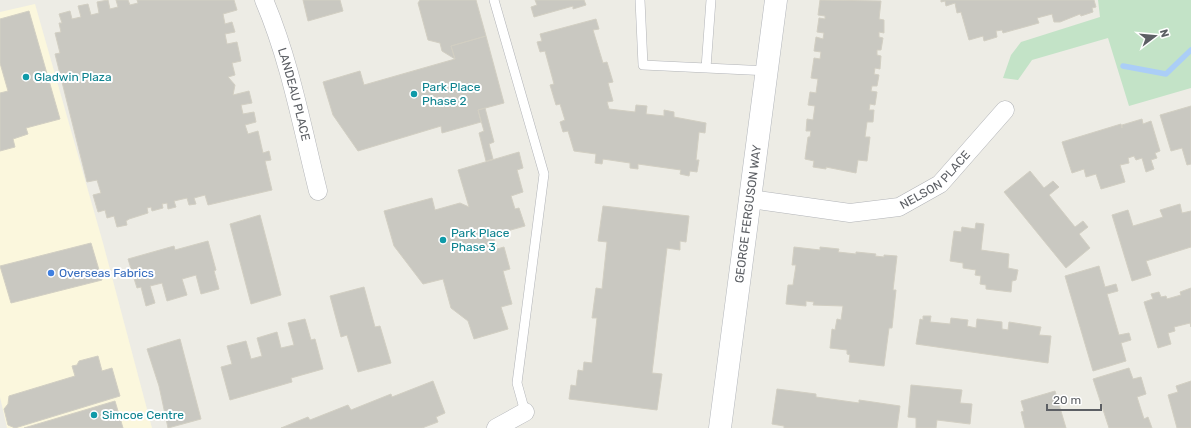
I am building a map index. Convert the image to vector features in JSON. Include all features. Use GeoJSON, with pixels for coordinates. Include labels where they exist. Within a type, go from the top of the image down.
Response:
{"type":"FeatureCollection","features":[{"type":"Feature","properties":{"kind":"main road","name":"GEORGE FERGUSON WAY"},"geometry":{"type":"LineString","coordinates":[[720,428],[776,0]]}},
{"type":"Feature","properties":{"kind":"street","name":"LANDEAU PLACE"},"geometry":{"type":"LineString","coordinates":[[264,0],[288,73],[318,191]]}},
{"type":"Feature","properties":{"kind":"street","name":"NELSON PLACE"},"geometry":{"type":"LineString","coordinates":[[751,199],[850,213],[899,206],[940,184],[1005,110]]}},
{"type":"Feature","properties":{"kind":"street"},"geometry":{"type":"LineString","coordinates":[[496,428],[525,412]]}},
{"type":"Feature","properties":{"kind":"lane"},"geometry":{"type":"LineString","coordinates":[[494,0],[544,174],[517,383],[525,412]]}},
{"type":"Feature","properties":{"kind":"lane"},"geometry":{"type":"LineString","coordinates":[[640,0],[643,65],[767,71]]}},
{"type":"Feature","properties":{"kind":"lane"},"geometry":{"type":"LineString","coordinates":[[706,68],[711,0]]}},
{"type":"Feature","properties":{"kind":"shaded area"},"geometry":{"type":"Polygon","coordinates":[[[35,4],[103,243],[152,428],[7,428],[0,397],[0,12],[35,4]]]}},
{"type":"Feature","properties":{"kind":"green space"},"geometry":{"type":"Polygon","coordinates":[[[1098,0],[1191,0],[1191,88],[1129,106],[1108,38],[1032,60],[1018,80],[1003,78],[1011,55],[1021,42],[1100,17],[1098,0]]]}},
{"type":"Feature","properties":{"kind":"building"},"geometry":{"type":"Polygon","coordinates":[[[108,0],[110,9],[118,7],[116,0],[128,0],[130,5],[138,3],[137,0],[234,0],[237,10],[223,14],[225,24],[232,22],[235,32],[225,34],[227,44],[237,42],[241,61],[232,63],[235,75],[228,77],[235,85],[233,95],[249,91],[252,103],[241,105],[243,114],[254,112],[256,122],[245,125],[248,134],[258,131],[263,153],[269,151],[271,160],[265,161],[272,190],[208,205],[205,195],[194,198],[196,204],[189,205],[187,198],[174,201],[176,207],[168,209],[167,203],[162,204],[163,208],[152,211],[151,207],[147,208],[148,213],[129,219],[126,221],[127,225],[117,227],[114,216],[107,218],[105,210],[98,212],[93,195],[101,193],[97,180],[87,182],[55,54],[60,53],[55,33],[61,32],[59,23],[62,23],[59,14],[70,11],[72,19],[81,17],[78,6],[88,4],[91,15],[99,13],[97,2],[108,0]]]}},
{"type":"Feature","properties":{"kind":"building"},"geometry":{"type":"Polygon","coordinates":[[[303,0],[340,0],[343,11],[308,21],[303,0]]]}},
{"type":"Feature","properties":{"kind":"building"},"geometry":{"type":"Polygon","coordinates":[[[420,0],[476,0],[486,36],[451,46],[455,59],[442,51],[440,43],[428,40],[418,3],[420,0]]]}},
{"type":"Feature","properties":{"kind":"building"},"geometry":{"type":"Polygon","coordinates":[[[535,0],[584,0],[586,5],[573,9],[573,6],[534,17],[531,7],[537,5],[535,0]]]}},
{"type":"Feature","properties":{"kind":"building"},"geometry":{"type":"Polygon","coordinates":[[[820,0],[881,1],[879,19],[884,20],[884,33],[879,32],[879,37],[883,38],[881,50],[877,50],[877,55],[881,56],[880,69],[875,68],[874,74],[879,75],[877,86],[872,86],[871,91],[877,92],[875,105],[870,104],[869,110],[874,110],[873,122],[867,122],[865,137],[870,137],[867,161],[858,160],[856,173],[826,167],[826,169],[813,167],[814,161],[805,159],[808,137],[810,137],[811,131],[806,131],[807,119],[813,120],[815,106],[808,105],[810,92],[816,93],[818,79],[811,78],[814,58],[820,59],[821,52],[814,51],[816,37],[823,39],[824,33],[817,32],[819,18],[825,19],[825,16],[818,15],[820,0]]]}},
{"type":"Feature","properties":{"kind":"building"},"geometry":{"type":"Polygon","coordinates":[[[941,0],[1094,0],[1096,7],[1092,8],[1093,12],[1081,16],[1080,14],[1060,22],[1054,22],[1052,14],[1037,18],[1039,23],[1003,33],[1002,30],[996,31],[997,37],[984,41],[983,36],[969,40],[961,12],[957,13],[955,3],[946,6],[945,1],[941,2],[941,0]]]}},
{"type":"Feature","properties":{"kind":"building","name":"Gladwin Plaza"},"geometry":{"type":"Polygon","coordinates":[[[29,11],[60,119],[26,128],[28,134],[13,139],[15,147],[0,151],[0,93],[8,91],[0,63],[0,19],[29,11]]]}},
{"type":"Feature","properties":{"kind":"building"},"geometry":{"type":"Polygon","coordinates":[[[596,19],[599,29],[593,30],[603,63],[607,62],[613,82],[608,83],[613,101],[607,102],[609,109],[635,112],[636,105],[647,106],[646,114],[664,116],[664,110],[674,112],[674,117],[706,123],[705,133],[699,132],[696,160],[699,160],[697,172],[690,171],[689,176],[680,174],[681,170],[638,164],[638,169],[630,168],[630,163],[603,159],[602,164],[595,163],[596,154],[574,151],[568,131],[563,132],[560,122],[565,120],[560,104],[556,105],[550,85],[554,84],[545,51],[540,52],[537,42],[542,41],[540,34],[596,19]]]}},
{"type":"Feature","properties":{"kind":"building","name":"Park Place Phase 2"},"geometry":{"type":"Polygon","coordinates":[[[486,36],[504,103],[478,110],[481,122],[442,133],[441,126],[358,151],[333,115],[323,82],[360,71],[364,85],[455,59],[451,46],[486,36]]]}},
{"type":"Feature","properties":{"kind":"building"},"geometry":{"type":"Polygon","coordinates":[[[1191,106],[1191,164],[1187,165],[1182,148],[1171,151],[1160,115],[1191,106]]]}},
{"type":"Feature","properties":{"kind":"building"},"geometry":{"type":"Polygon","coordinates":[[[485,108],[494,142],[489,144],[493,159],[486,161],[479,133],[484,131],[478,110],[485,108]]]}},
{"type":"Feature","properties":{"kind":"building"},"geometry":{"type":"Polygon","coordinates":[[[1142,119],[1143,124],[1151,121],[1160,151],[1155,153],[1157,158],[1151,160],[1154,169],[1146,172],[1142,158],[1136,160],[1134,156],[1128,158],[1129,163],[1120,165],[1125,182],[1101,189],[1096,174],[1086,177],[1084,169],[1072,173],[1062,142],[1121,124],[1122,128],[1122,125],[1142,119]]]}},
{"type":"Feature","properties":{"kind":"building","name":"Park Place Phase 3"},"geometry":{"type":"Polygon","coordinates":[[[519,152],[523,168],[517,170],[523,192],[511,196],[515,209],[519,208],[525,226],[493,235],[497,249],[504,247],[510,269],[503,271],[512,304],[501,307],[508,329],[474,339],[468,321],[451,308],[443,279],[423,284],[394,246],[384,211],[432,198],[435,210],[460,203],[469,207],[458,170],[519,152]]]}},
{"type":"Feature","properties":{"kind":"building"},"geometry":{"type":"Polygon","coordinates":[[[1030,171],[1044,188],[1053,181],[1059,187],[1049,195],[1075,227],[1083,221],[1088,227],[1079,234],[1090,248],[1066,268],[1004,192],[1030,171]]]}},
{"type":"Feature","properties":{"kind":"building"},"geometry":{"type":"Polygon","coordinates":[[[1180,204],[1182,213],[1191,211],[1191,247],[1146,261],[1151,275],[1132,281],[1112,215],[1128,210],[1133,226],[1163,217],[1160,210],[1180,204]]]}},
{"type":"Feature","properties":{"kind":"building"},"geometry":{"type":"Polygon","coordinates":[[[603,206],[689,216],[686,242],[680,241],[680,250],[667,248],[652,373],[662,374],[657,410],[569,399],[571,385],[576,386],[578,370],[583,371],[584,362],[592,363],[597,318],[592,318],[596,288],[602,289],[607,242],[598,241],[603,206]]]}},
{"type":"Feature","properties":{"kind":"building"},"geometry":{"type":"Polygon","coordinates":[[[260,215],[281,295],[251,304],[230,224],[260,215]]]}},
{"type":"Feature","properties":{"kind":"building"},"geometry":{"type":"Polygon","coordinates":[[[976,223],[984,224],[981,250],[1009,254],[1008,268],[1018,270],[1016,280],[1012,281],[1011,292],[986,289],[986,285],[980,284],[981,276],[975,275],[976,270],[963,268],[963,263],[950,261],[954,231],[961,232],[962,227],[975,229],[976,223]]]}},
{"type":"Feature","properties":{"kind":"building"},"geometry":{"type":"Polygon","coordinates":[[[208,241],[216,270],[214,271],[219,289],[201,294],[196,275],[182,279],[187,295],[167,301],[162,283],[150,286],[155,303],[146,306],[141,287],[137,288],[128,259],[174,246],[175,250],[208,241]]]}},
{"type":"Feature","properties":{"kind":"building","name":"Overseas Fabrics"},"geometry":{"type":"Polygon","coordinates":[[[91,243],[102,280],[11,303],[0,266],[91,243]]]}},
{"type":"Feature","properties":{"kind":"building"},"geometry":{"type":"Polygon","coordinates":[[[794,247],[820,250],[820,247],[839,249],[838,252],[876,254],[875,256],[884,257],[884,255],[897,256],[893,290],[896,290],[892,328],[889,328],[884,366],[849,362],[850,355],[847,354],[847,350],[830,348],[832,329],[835,330],[837,319],[841,320],[843,306],[813,305],[814,302],[806,301],[806,306],[786,304],[788,285],[793,285],[796,265],[792,265],[794,247]]]}},
{"type":"Feature","properties":{"kind":"building"},"geometry":{"type":"Polygon","coordinates":[[[1099,266],[1105,287],[1116,284],[1118,291],[1107,294],[1119,335],[1129,333],[1131,340],[1121,343],[1126,361],[1093,371],[1065,276],[1099,266]]]}},
{"type":"Feature","properties":{"kind":"building"},"geometry":{"type":"Polygon","coordinates":[[[364,287],[375,327],[380,326],[391,363],[358,372],[347,335],[341,337],[330,296],[364,287]]]}},
{"type":"Feature","properties":{"kind":"building"},"geometry":{"type":"Polygon","coordinates":[[[1191,288],[1191,327],[1190,323],[1174,327],[1175,331],[1168,333],[1171,344],[1158,348],[1144,302],[1153,299],[1151,294],[1159,292],[1161,297],[1166,296],[1167,299],[1181,295],[1180,292],[1191,288]]]}},
{"type":"Feature","properties":{"kind":"building"},"geometry":{"type":"Polygon","coordinates":[[[923,316],[931,316],[930,322],[950,324],[951,318],[968,320],[967,326],[976,328],[977,319],[1002,322],[1002,329],[1008,330],[1009,322],[1041,327],[1039,335],[1051,336],[1048,363],[916,344],[920,319],[923,320],[923,316]]]}},
{"type":"Feature","properties":{"kind":"building"},"geometry":{"type":"Polygon","coordinates":[[[305,319],[311,340],[315,339],[323,369],[291,378],[292,382],[230,400],[221,367],[232,364],[227,346],[246,341],[251,359],[262,356],[257,338],[277,332],[281,348],[294,345],[288,323],[305,319]]]}},
{"type":"Feature","properties":{"kind":"building"},"geometry":{"type":"Polygon","coordinates":[[[180,339],[201,419],[168,428],[159,386],[147,349],[180,339]]]}},
{"type":"Feature","properties":{"kind":"building"},"geometry":{"type":"Polygon","coordinates":[[[98,356],[102,371],[112,368],[120,396],[15,428],[8,425],[4,409],[8,404],[9,396],[75,376],[72,366],[77,365],[79,361],[98,356]]]}},
{"type":"Feature","properties":{"kind":"building"},"geometry":{"type":"Polygon","coordinates":[[[1129,368],[1133,379],[1141,377],[1146,394],[1137,397],[1144,419],[1148,417],[1152,428],[1109,428],[1093,379],[1129,368]]]}},
{"type":"Feature","properties":{"kind":"building"},"geometry":{"type":"Polygon","coordinates":[[[433,381],[445,413],[436,417],[438,422],[422,428],[281,428],[308,417],[310,420],[348,405],[351,410],[391,394],[392,397],[433,381]]]}},
{"type":"Feature","properties":{"kind":"building"},"geometry":{"type":"Polygon","coordinates":[[[1191,381],[1191,428],[1177,428],[1168,395],[1178,392],[1176,386],[1191,381]]]}},
{"type":"Feature","properties":{"kind":"building"},"geometry":{"type":"Polygon","coordinates":[[[911,385],[962,390],[960,403],[972,404],[970,424],[937,420],[936,428],[916,428],[916,418],[908,417],[911,385]]]}},
{"type":"Feature","properties":{"kind":"building"},"geometry":{"type":"Polygon","coordinates":[[[777,389],[816,394],[816,397],[859,403],[859,400],[900,406],[897,428],[784,428],[784,426],[772,424],[777,389]]]}},
{"type":"Feature","properties":{"kind":"building"},"geometry":{"type":"Polygon","coordinates":[[[1055,391],[1066,428],[1025,428],[1021,412],[1024,411],[1021,401],[1055,391]]]}},
{"type":"Feature","properties":{"kind":"building","name":"Simcoe Centre"},"geometry":{"type":"Polygon","coordinates":[[[115,401],[123,428],[24,428],[115,401]]]}},
{"type":"Feature","properties":{"kind":"waterway"},"geometry":{"type":"LineString","coordinates":[[1123,66],[1166,74],[1191,50]]}},
{"type":"Feature","properties":{"kind":"place","name":"Gladwin Plaza"},"geometry":{"type":"Point","coordinates":[26,77]}},
{"type":"Feature","properties":{"kind":"place","name":"Park Place Phase 2"},"geometry":{"type":"Point","coordinates":[414,94]}},
{"type":"Feature","properties":{"kind":"place","name":"Park Place Phase 3"},"geometry":{"type":"Point","coordinates":[443,240]}},
{"type":"Feature","properties":{"kind":"place","name":"Overseas Fabrics"},"geometry":{"type":"Point","coordinates":[51,273]}},
{"type":"Feature","properties":{"kind":"place","name":"Simcoe Centre"},"geometry":{"type":"Point","coordinates":[94,415]}}]}
